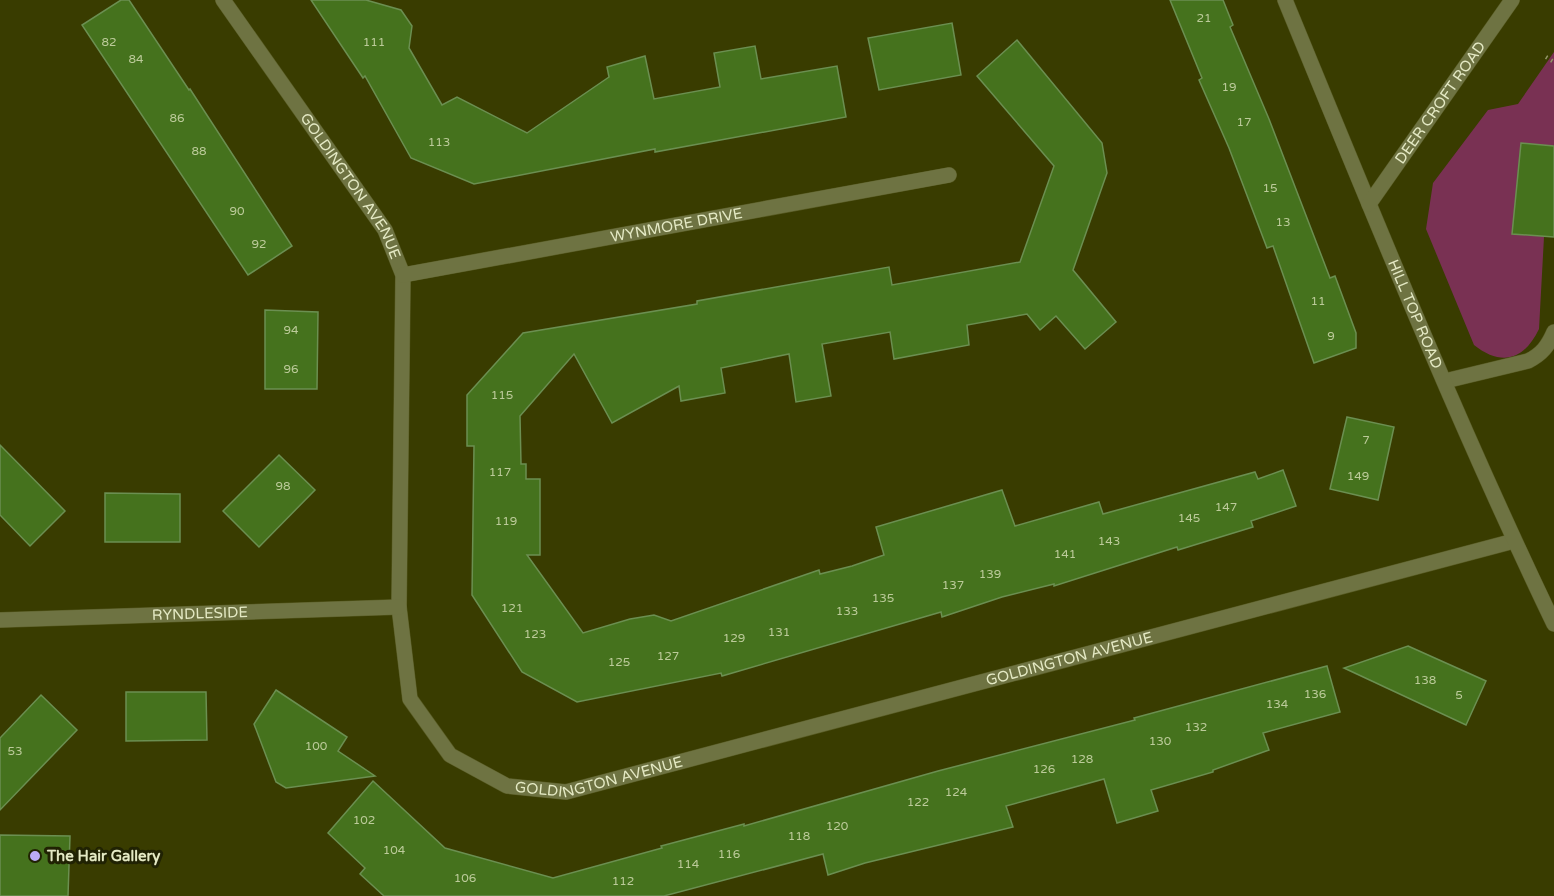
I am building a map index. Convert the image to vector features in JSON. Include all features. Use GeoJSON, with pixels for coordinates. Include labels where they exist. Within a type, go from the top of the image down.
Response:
{"type":"FeatureCollection","features":[{"type":"Feature","properties":{"kind":"street","name":"GOLDINGTON AVENUE"},"geometry":{"type":"LineString","coordinates":[[223,0],[385,230],[403,275],[399,607],[410,699],[450,755],[507,786],[566,792],[1514,541]]}},
{"type":"Feature","properties":{"kind":"street","name":"HILL TOP ROAD"},"geometry":{"type":"LineString","coordinates":[[1285,0],[1445,381],[1514,541],[1554,624]]}},
{"type":"Feature","properties":{"kind":"street","name":"DEER CROFT ROAD"},"geometry":{"type":"LineString","coordinates":[[1369,204],[1512,0]]}},
{"type":"Feature","properties":{"kind":"street","name":"WYNMORE DRIVE"},"geometry":{"type":"LineString","coordinates":[[403,275],[949,175]]}},
{"type":"Feature","properties":{"kind":"street"},"geometry":{"type":"LineString","coordinates":[[1445,381],[1528,361],[1548,345],[1554,332]]}},
{"type":"Feature","properties":{"kind":"street","name":"RYNDLESIDE"},"geometry":{"type":"LineString","coordinates":[[0,620],[399,607]]}},
{"type":"Feature","properties":{"kind":"path"},"geometry":{"type":"LineString","coordinates":[[1546,57],[1554,62]]}},
{"type":"Feature","properties":{"kind":"shaded area"},"geometry":{"type":"Polygon","coordinates":[[[1554,52],[1554,204],[1544,237],[1539,329],[1526,348],[1511,357],[1503,358],[1484,352],[1474,345],[1426,229],[1433,183],[1488,110],[1518,104],[1554,52]]]}},
{"type":"Feature","properties":{"kind":"building"},"geometry":{"type":"Polygon","coordinates":[[[121,0],[129,0],[292,246],[248,275],[82,25],[121,0]]]}},
{"type":"Feature","properties":{"kind":"building"},"geometry":{"type":"Polygon","coordinates":[[[311,0],[366,0],[401,10],[412,26],[409,48],[442,105],[457,97],[527,133],[609,77],[607,67],[645,56],[654,99],[720,87],[714,53],[755,46],[761,79],[837,66],[846,117],[655,152],[655,149],[474,184],[411,158],[365,76],[363,78],[311,0]]]}},
{"type":"Feature","properties":{"kind":"building"},"geometry":{"type":"Polygon","coordinates":[[[1170,0],[1223,0],[1233,25],[1230,27],[1269,119],[1330,278],[1335,276],[1356,333],[1356,348],[1314,363],[1273,246],[1267,248],[1229,148],[1199,80],[1202,78],[1170,0]]]}},
{"type":"Feature","properties":{"kind":"building"},"geometry":{"type":"Polygon","coordinates":[[[952,23],[961,75],[879,90],[868,38],[952,23]]]}},
{"type":"Feature","properties":{"kind":"building"},"geometry":{"type":"Polygon","coordinates":[[[1017,40],[1102,143],[1107,173],[1073,270],[1116,322],[1085,349],[1056,316],[1040,330],[1027,314],[967,325],[969,345],[894,359],[890,332],[822,344],[831,396],[796,402],[789,354],[721,368],[725,393],[681,401],[679,386],[612,423],[574,354],[520,416],[521,464],[526,464],[526,479],[540,479],[540,555],[527,555],[583,633],[630,619],[654,615],[671,621],[819,570],[820,574],[852,566],[884,555],[876,527],[1002,490],[1015,526],[1099,502],[1103,514],[1255,472],[1258,479],[1283,470],[1296,506],[1251,521],[1253,527],[1178,550],[1177,547],[1054,586],[1054,584],[1002,597],[942,617],[941,612],[722,676],[721,673],[577,702],[522,672],[472,595],[474,446],[467,446],[467,395],[523,333],[697,304],[697,301],[889,267],[892,285],[1020,262],[1054,166],[977,76],[1017,40]]]}},
{"type":"Feature","properties":{"kind":"building"},"geometry":{"type":"Polygon","coordinates":[[[1521,143],[1554,146],[1554,237],[1512,234],[1521,143]]]}},
{"type":"Feature","properties":{"kind":"building"},"geometry":{"type":"Polygon","coordinates":[[[265,310],[318,312],[317,389],[265,389],[265,310]]]}},
{"type":"Feature","properties":{"kind":"building"},"geometry":{"type":"Polygon","coordinates":[[[1347,417],[1394,427],[1378,500],[1330,489],[1347,417]]]}},
{"type":"Feature","properties":{"kind":"building"},"geometry":{"type":"Polygon","coordinates":[[[0,445],[65,511],[30,546],[0,515],[0,445]]]}},
{"type":"Feature","properties":{"kind":"building"},"geometry":{"type":"Polygon","coordinates":[[[279,455],[315,490],[259,547],[223,511],[279,455]]]}},
{"type":"Feature","properties":{"kind":"building"},"geometry":{"type":"Polygon","coordinates":[[[105,493],[180,494],[180,542],[105,542],[105,493]]]}},
{"type":"Feature","properties":{"kind":"building"},"geometry":{"type":"Polygon","coordinates":[[[1408,646],[1486,681],[1466,725],[1344,668],[1408,646]]]}},
{"type":"Feature","properties":{"kind":"building"},"geometry":{"type":"Polygon","coordinates":[[[1327,666],[1340,712],[1263,733],[1269,750],[1213,770],[1213,772],[1151,790],[1158,811],[1117,823],[1104,779],[1006,806],[1013,827],[865,863],[828,875],[823,854],[664,896],[384,896],[360,874],[365,868],[328,833],[373,781],[445,848],[553,878],[662,848],[661,846],[744,824],[744,826],[1327,666]]]}},
{"type":"Feature","properties":{"kind":"building"},"geometry":{"type":"Polygon","coordinates":[[[276,690],[347,737],[338,751],[375,776],[286,788],[276,782],[254,724],[276,690]]]}},
{"type":"Feature","properties":{"kind":"building"},"geometry":{"type":"Polygon","coordinates":[[[126,692],[206,692],[207,740],[126,741],[126,692]]]}},
{"type":"Feature","properties":{"kind":"building"},"geometry":{"type":"Polygon","coordinates":[[[41,695],[77,730],[0,810],[0,738],[41,695]]]}},
{"type":"Feature","properties":{"kind":"building","name":"The Hair Gallery"},"geometry":{"type":"Polygon","coordinates":[[[0,835],[70,836],[68,896],[0,896],[0,835]]]}},
{"type":"Feature","properties":{"kind":"place","name":"The Hair Gallery"},"geometry":{"type":"Point","coordinates":[35,856]}}]}
